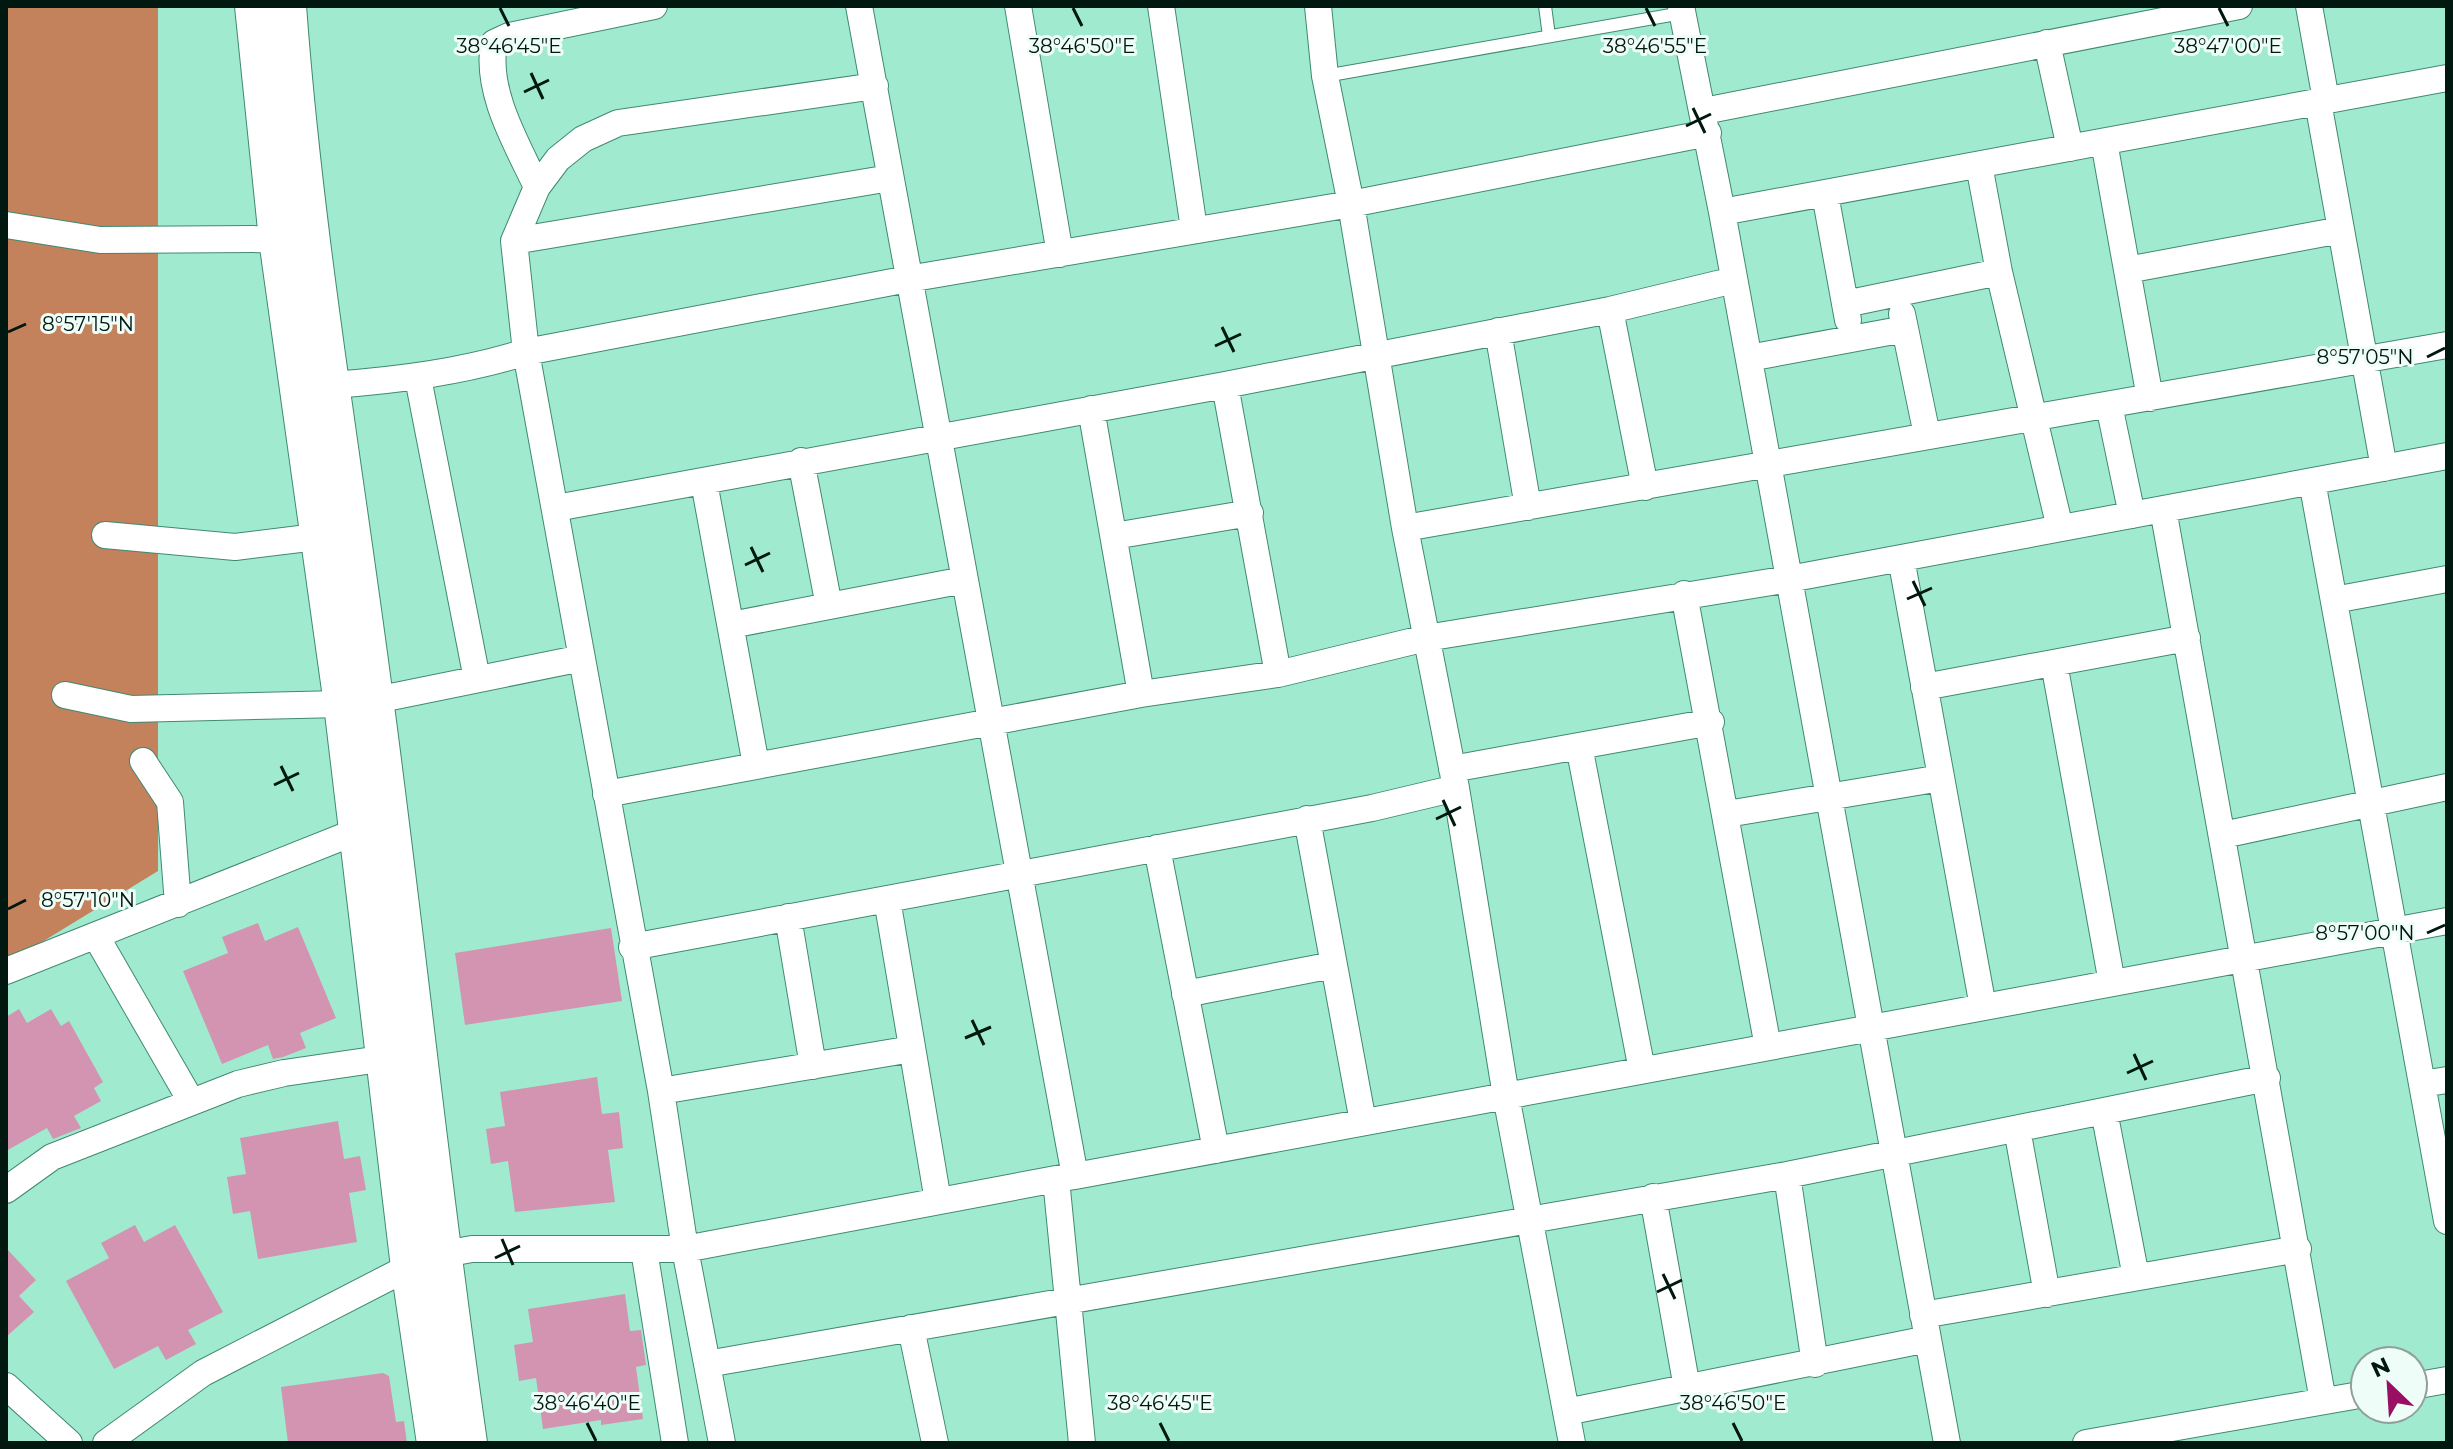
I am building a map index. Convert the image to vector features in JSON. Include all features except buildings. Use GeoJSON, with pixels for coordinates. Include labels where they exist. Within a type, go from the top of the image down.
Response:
{"type":"FeatureCollection","features":[{"type":"Feature","properties":{"kind":"main road"},"geometry":{"type":"LineString","coordinates":[[253,6],[277,239],[316,537],[359,702],[355,832],[387,1058],[409,1267],[435,1443]]}},
{"type":"Feature","properties":{"kind":"main road"},"geometry":{"type":"LineString","coordinates":[[288,6],[310,235],[332,385],[359,702],[444,1254],[469,1443]]}},
{"type":"Feature","properties":{"kind":"street"},"geometry":{"type":"LineString","coordinates":[[537,187],[496,91],[491,57],[494,43],[509,36],[654,6]]}},
{"type":"Feature","properties":{"kind":"street"},"geometry":{"type":"LineString","coordinates":[[859,6],[1021,874],[1066,1177],[1068,1300],[1082,1443]]}},
{"type":"Feature","properties":{"kind":"street"},"geometry":{"type":"LineString","coordinates":[[1018,6],[1060,254]]}},
{"type":"Feature","properties":{"kind":"street"},"geometry":{"type":"LineString","coordinates":[[1161,6],[1194,229]]}},
{"type":"Feature","properties":{"kind":"street"},"geometry":{"type":"LineString","coordinates":[[1318,6],[1325,76],[1351,204],[1405,528],[1454,779],[1506,1096],[1532,1219],[1572,1443]]}},
{"type":"Feature","properties":{"kind":"street"},"geometry":{"type":"LineString","coordinates":[[332,385],[418,378],[485,365],[526,352],[908,279],[1351,204],[2047,43],[2210,9],[2239,6]]}},
{"type":"Feature","properties":{"kind":"street"},"geometry":{"type":"LineString","coordinates":[[2309,6],[2341,230],[2384,468]]}},
{"type":"Feature","properties":{"kind":"street"},"geometry":{"type":"LineString","coordinates":[[1682,9],[1706,122],[1947,1443]]}},
{"type":"Feature","properties":{"kind":"street"},"geometry":{"type":"LineString","coordinates":[[2047,43],[2070,148]]}},
{"type":"Feature","properties":{"kind":"street"},"geometry":{"type":"LineString","coordinates":[[1722,212],[2447,78]]}},
{"type":"Feature","properties":{"kind":"street"},"geometry":{"type":"LineString","coordinates":[[722,1443],[526,352],[514,241],[537,187],[569,149],[618,123],[875,86]]}},
{"type":"Feature","properties":{"kind":"street"},"geometry":{"type":"LineString","coordinates":[[2104,142],[2150,398]]}},
{"type":"Feature","properties":{"kind":"street"},"geometry":{"type":"LineString","coordinates":[[1979,165],[2031,417],[2060,528]]}},
{"type":"Feature","properties":{"kind":"street"},"geometry":{"type":"LineString","coordinates":[[514,241],[890,178]]}},
{"type":"Feature","properties":{"kind":"street"},"geometry":{"type":"LineString","coordinates":[[1825,194],[1851,339]]}},
{"type":"Feature","properties":{"kind":"street"},"geometry":{"type":"LineString","coordinates":[[6,225],[100,240],[277,239]]}},
{"type":"Feature","properties":{"kind":"street"},"geometry":{"type":"LineString","coordinates":[[2127,270],[2341,230]]}},
{"type":"Feature","properties":{"kind":"street"},"geometry":{"type":"LineString","coordinates":[[1845,304],[1999,272]]}},
{"type":"Feature","properties":{"kind":"street"},"geometry":{"type":"LineString","coordinates":[[556,508],[1225,385],[1610,310],[1734,280]]}},
{"type":"Feature","properties":{"kind":"street"},"geometry":{"type":"LineString","coordinates":[[1898,293],[1927,435]]}},
{"type":"Feature","properties":{"kind":"street"},"geometry":{"type":"LineString","coordinates":[[1610,310],[1645,487]]}},
{"type":"Feature","properties":{"kind":"street"},"geometry":{"type":"LineString","coordinates":[[1749,358],[1905,329]]}},
{"type":"Feature","properties":{"kind":"street"},"geometry":{"type":"LineString","coordinates":[[1498,331],[1528,507]]}},
{"type":"Feature","properties":{"kind":"street"},"geometry":{"type":"LineString","coordinates":[[1405,528],[2447,345]]}},
{"type":"Feature","properties":{"kind":"street"},"geometry":{"type":"LineString","coordinates":[[418,378],[477,679]]}},
{"type":"Feature","properties":{"kind":"street"},"geometry":{"type":"LineString","coordinates":[[1225,385],[1278,674]]}},
{"type":"Feature","properties":{"kind":"street"},"geometry":{"type":"LineString","coordinates":[[2109,405],[2132,515]]}},
{"type":"Feature","properties":{"kind":"street"},"geometry":{"type":"LineString","coordinates":[[1091,409],[1141,694]]}},
{"type":"Feature","properties":{"kind":"street"},"geometry":{"type":"LineString","coordinates":[[606,794],[1141,694],[1278,674],[1426,638],[1789,579],[2447,456]]}},
{"type":"Feature","properties":{"kind":"street"},"geometry":{"type":"LineString","coordinates":[[801,461],[829,606]]}},
{"type":"Feature","properties":{"kind":"street"},"geometry":{"type":"LineString","coordinates":[[2312,481],[2394,931],[2435,1082],[2447,1221]]}},
{"type":"Feature","properties":{"kind":"street"},"geometry":{"type":"LineString","coordinates":[[704,482],[756,765]]}},
{"type":"Feature","properties":{"kind":"street"},"geometry":{"type":"LineString","coordinates":[[2163,509],[2323,1401]]}},
{"type":"Feature","properties":{"kind":"street"},"geometry":{"type":"LineString","coordinates":[[1114,536],[1250,513]]}},
{"type":"Feature","properties":{"kind":"street"},"geometry":{"type":"LineString","coordinates":[[105,535],[235,547],[316,537]]}},
{"type":"Feature","properties":{"kind":"street"},"geometry":{"type":"LineString","coordinates":[[1901,558],[1983,1007]]}},
{"type":"Feature","properties":{"kind":"street"},"geometry":{"type":"LineString","coordinates":[[2334,600],[2447,579]]}},
{"type":"Feature","properties":{"kind":"street"},"geometry":{"type":"LineString","coordinates":[[731,625],[964,580]]}},
{"type":"Feature","properties":{"kind":"street"},"geometry":{"type":"LineString","coordinates":[[1684,594],[1711,722],[1768,1047]]}},
{"type":"Feature","properties":{"kind":"street"},"geometry":{"type":"LineString","coordinates":[[1924,687],[2187,638]]}},
{"type":"Feature","properties":{"kind":"street"},"geometry":{"type":"LineString","coordinates":[[65,695],[131,709],[359,702],[582,658]]}},
{"type":"Feature","properties":{"kind":"street"},"geometry":{"type":"LineString","coordinates":[[2054,663],[2112,983]]}},
{"type":"Feature","properties":{"kind":"street"},"geometry":{"type":"LineString","coordinates":[[632,947],[1307,819],[1579,746],[1711,722]]}},
{"type":"Feature","properties":{"kind":"street"},"geometry":{"type":"LineString","coordinates":[[1579,746],[1642,1070]]}},
{"type":"Feature","properties":{"kind":"street"},"geometry":{"type":"LineString","coordinates":[[143,761],[170,802],[178,904]]}},
{"type":"Feature","properties":{"kind":"street"},"geometry":{"type":"LineString","coordinates":[[1727,814],[1941,778]]}},
{"type":"Feature","properties":{"kind":"street"},"geometry":{"type":"LineString","coordinates":[[2223,835],[2447,787]]}},
{"type":"Feature","properties":{"kind":"street"},"geometry":{"type":"LineString","coordinates":[[1307,819],[1363,1122]]}},
{"type":"Feature","properties":{"kind":"street"},"geometry":{"type":"LineString","coordinates":[[6,971],[97,938],[355,832]]}},
{"type":"Feature","properties":{"kind":"street"},"geometry":{"type":"LineString","coordinates":[[1157,848],[1216,1150]]}},
{"type":"Feature","properties":{"kind":"street"},"geometry":{"type":"LineString","coordinates":[[887,899],[938,1201]]}},
{"type":"Feature","properties":{"kind":"street"},"geometry":{"type":"LineString","coordinates":[[788,917],[813,1066]]}},
{"type":"Feature","properties":{"kind":"street"},"geometry":{"type":"LineString","coordinates":[[106,1443],[203,1373],[409,1267],[444,1254],[472,1249],[685,1249],[2447,921]]}},
{"type":"Feature","properties":{"kind":"street"},"geometry":{"type":"LineString","coordinates":[[97,938],[191,1101]]}},
{"type":"Feature","properties":{"kind":"street"},"geometry":{"type":"LineString","coordinates":[[1185,994],[1333,965]]}},
{"type":"Feature","properties":{"kind":"street"},"geometry":{"type":"LineString","coordinates":[[661,1091],[912,1049]]}},
{"type":"Feature","properties":{"kind":"street"},"geometry":{"type":"LineString","coordinates":[[6,1190],[52,1157],[238,1084],[284,1073],[387,1058]]}},
{"type":"Feature","properties":{"kind":"street"},"geometry":{"type":"LineString","coordinates":[[707,1364],[1787,1175],[2267,1078]]}},
{"type":"Feature","properties":{"kind":"street"},"geometry":{"type":"LineString","coordinates":[[2104,1111],[2136,1277]]}},
{"type":"Feature","properties":{"kind":"street"},"geometry":{"type":"LineString","coordinates":[[2017,1129],[2047,1294]]}},
{"type":"Feature","properties":{"kind":"street"},"geometry":{"type":"LineString","coordinates":[[1787,1175],[1815,1364]]}},
{"type":"Feature","properties":{"kind":"street"},"geometry":{"type":"LineString","coordinates":[[1653,1197],[1687,1388]]}},
{"type":"Feature","properties":{"kind":"street"},"geometry":{"type":"LineString","coordinates":[[1566,1412],[1815,1364],[1926,1327],[2047,1294],[2298,1249]]}},
{"type":"Feature","properties":{"kind":"street"},"geometry":{"type":"LineString","coordinates":[[644,1250],[675,1443]]}},
{"type":"Feature","properties":{"kind":"street"},"geometry":{"type":"LineString","coordinates":[[911,1328],[935,1443]]}},
{"type":"Feature","properties":{"kind":"street"},"geometry":{"type":"LineString","coordinates":[[6,1386],[69,1443]]}},
{"type":"Feature","properties":{"kind":"street"},"geometry":{"type":"LineString","coordinates":[[2086,1443],[2349,1397]]}},
{"type":"Feature","properties":{"kind":"lane"},"geometry":{"type":"LineString","coordinates":[[1545,6],[1549,36]]}},
{"type":"Feature","properties":{"kind":"lane"},"geometry":{"type":"LineString","coordinates":[[1325,76],[1682,9]]}},
{"type":"Feature","properties":{"kind":"shaded area"},"geometry":{"type":"Polygon","coordinates":[[[6,6],[158,6],[158,871],[6,964],[6,6]]]}}]}
